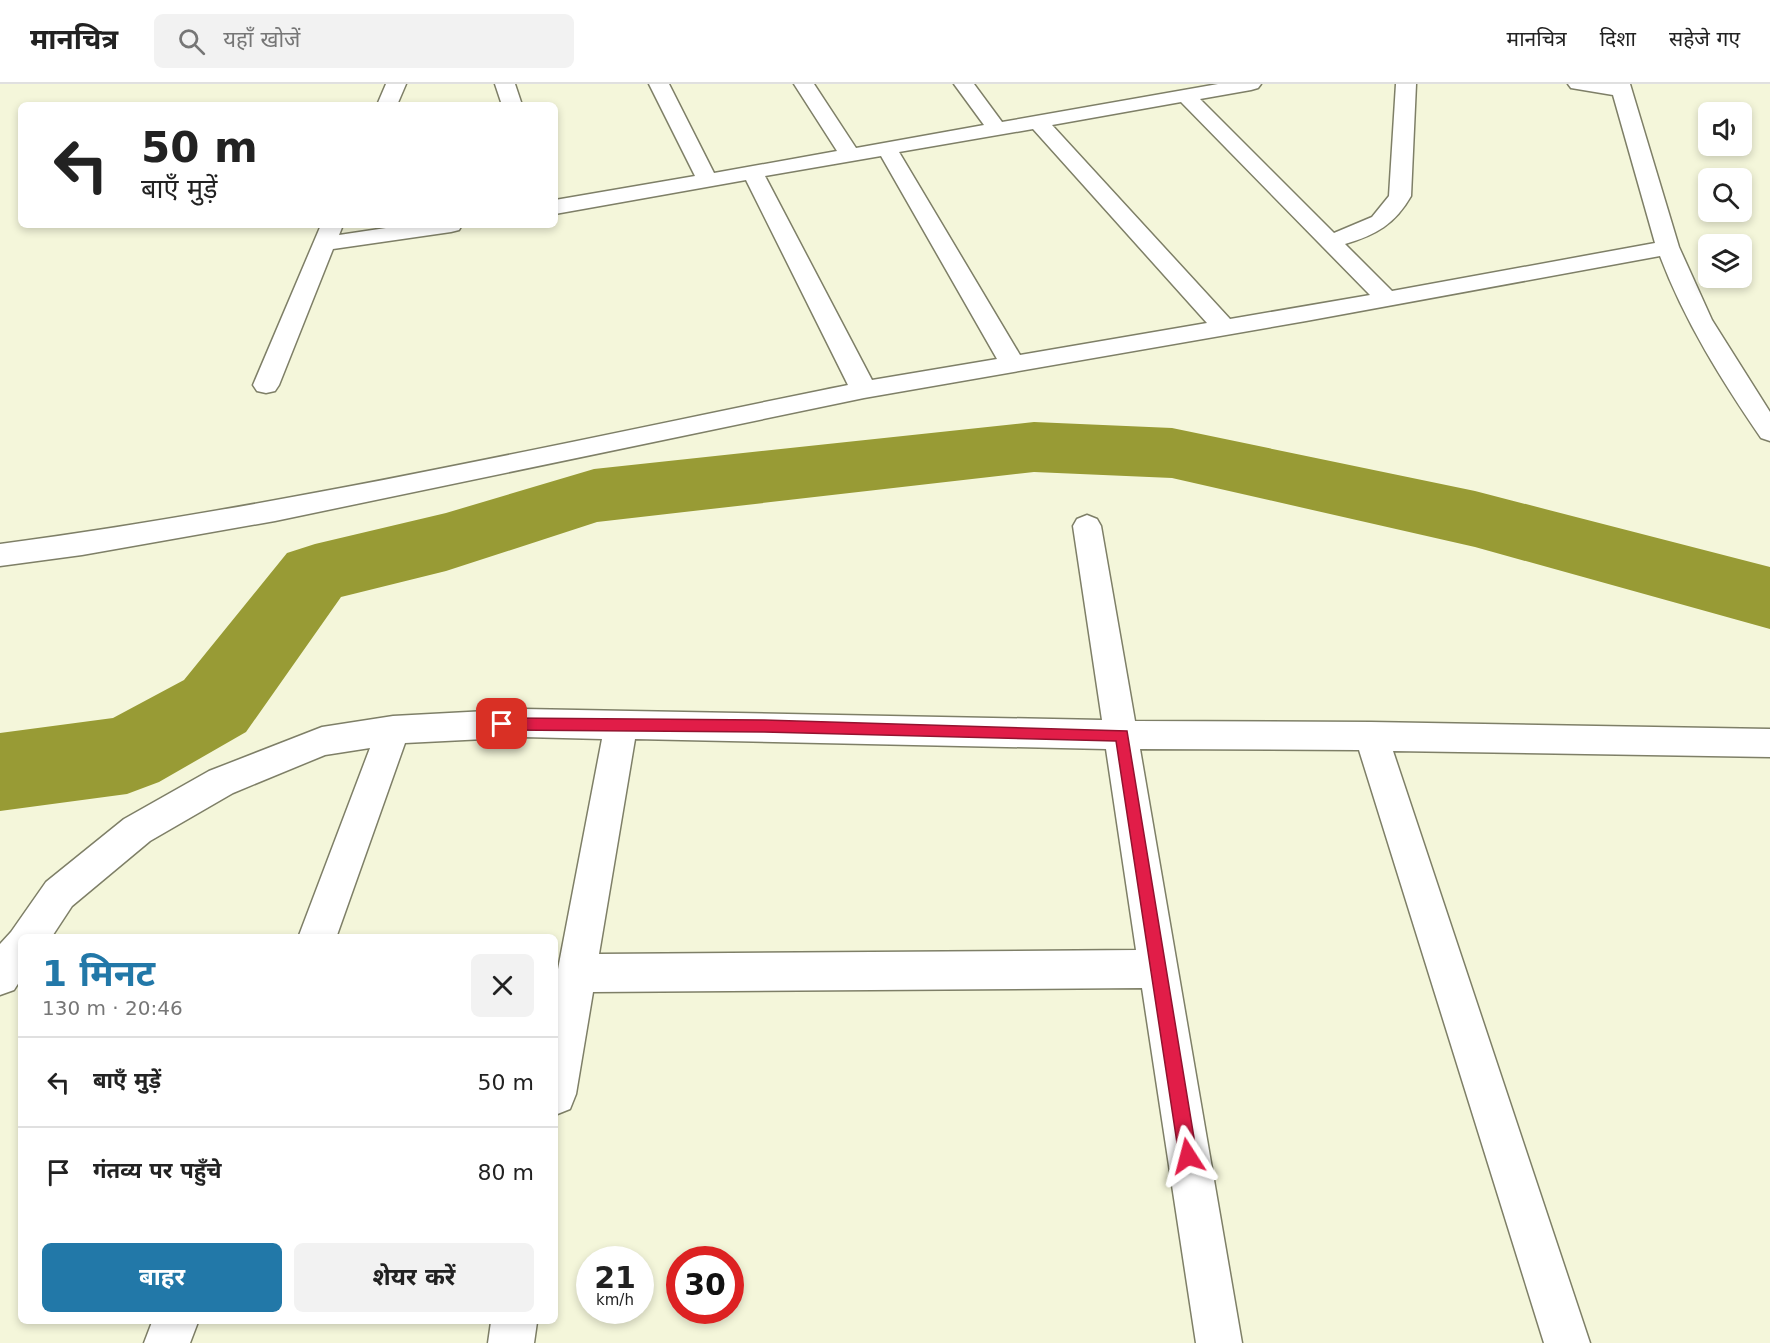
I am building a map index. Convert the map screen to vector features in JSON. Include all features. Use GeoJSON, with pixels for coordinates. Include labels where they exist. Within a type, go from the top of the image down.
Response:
{"type":"FeatureCollection","features":[{"type":"Feature","properties":{"kind":"street"},"geometry":{"type":"LineString","coordinates":[[388,102],[396,84]]}},
{"type":"Feature","properties":{"kind":"street"},"geometry":{"type":"LineString","coordinates":[[505,84],[511,102]]}},
{"type":"Feature","properties":{"kind":"street"},"geometry":{"type":"LineString","coordinates":[[660,84],[708,180]]}},
{"type":"Feature","properties":{"kind":"street"},"geometry":{"type":"LineString","coordinates":[[804,84],[850,155]]}},
{"type":"Feature","properties":{"kind":"street"},"geometry":{"type":"LineString","coordinates":[[963,84],[997,129]]}},
{"type":"Feature","properties":{"kind":"street"},"geometry":{"type":"LineString","coordinates":[[1134,84],[1152,101]]}},
{"type":"Feature","properties":{"kind":"street"},"geometry":{"type":"LineString","coordinates":[[558,206],[1251,84]]}},
{"type":"Feature","properties":{"kind":"street"},"geometry":{"type":"LineString","coordinates":[[1330,241],[1361,232],[1380,223],[1393,212],[1400,196],[1406,84]]}},
{"type":"Feature","properties":{"kind":"street"},"geometry":{"type":"LineString","coordinates":[[1578,84],[1621,87],[1668,248],[1694,308],[1731,374],[1770,432]]}},
{"type":"Feature","properties":{"kind":"street"},"geometry":{"type":"LineString","coordinates":[[1186,96],[1387,298]]}},
{"type":"Feature","properties":{"kind":"street"},"geometry":{"type":"LineString","coordinates":[[1038,122],[1224,328]]}},
{"type":"Feature","properties":{"kind":"street"},"geometry":{"type":"LineString","coordinates":[[887,149],[1013,364]]}},
{"type":"Feature","properties":{"kind":"street"},"geometry":{"type":"LineString","coordinates":[[753,172],[864,390]]}},
{"type":"Feature","properties":{"kind":"street"},"geometry":{"type":"LineString","coordinates":[[266,385],[327,234],[410,228]]}},
{"type":"Feature","properties":{"kind":"street"},"geometry":{"type":"LineString","coordinates":[[0,555],[82,544],[275,511],[864,390],[1668,248]]}},
{"type":"Feature","properties":{"kind":"street"},"geometry":{"type":"LineString","coordinates":[[1087,526],[1219,1343]]}},
{"type":"Feature","properties":{"kind":"street"},"geometry":{"type":"LineString","coordinates":[[31,934],[59,894],[137,830],[221,782],[322,741],[393,730],[524,723],[1122,735],[1371,736],[1770,743]]}},
{"type":"Feature","properties":{"kind":"street"},"geometry":{"type":"LineString","coordinates":[[558,1078],[621,724]]}},
{"type":"Feature","properties":{"kind":"street"},"geometry":{"type":"LineString","coordinates":[[318,934],[393,730]]}},
{"type":"Feature","properties":{"kind":"street"},"geometry":{"type":"LineString","coordinates":[[1371,736],[1567,1343]]}},
{"type":"Feature","properties":{"kind":"street"},"geometry":{"type":"LineString","coordinates":[[0,976],[18,951]]}},
{"type":"Feature","properties":{"kind":"street"},"geometry":{"type":"LineString","coordinates":[[577,973],[1158,969]]}},
{"type":"Feature","properties":{"kind":"street"},"geometry":{"type":"LineString","coordinates":[[167,1343],[174,1324]]}},
{"type":"Feature","properties":{"kind":"street"},"geometry":{"type":"LineString","coordinates":[[511,1343],[514,1324]]}},
{"type":"Feature","properties":{"kind":"waterway"},"geometry":{"type":"LineString","coordinates":[[0,772],[127,755],[215,706],[315,574],[446,542],[594,496],[1034,447],[1172,453],[1475,519],[1770,598]]}},
{"type":"Feature","properties":{"kind":"route"},"geometry":{"type":"LineString","coordinates":[[502,724],[764,726],[1122,735],[1188,1156]]}}]}
